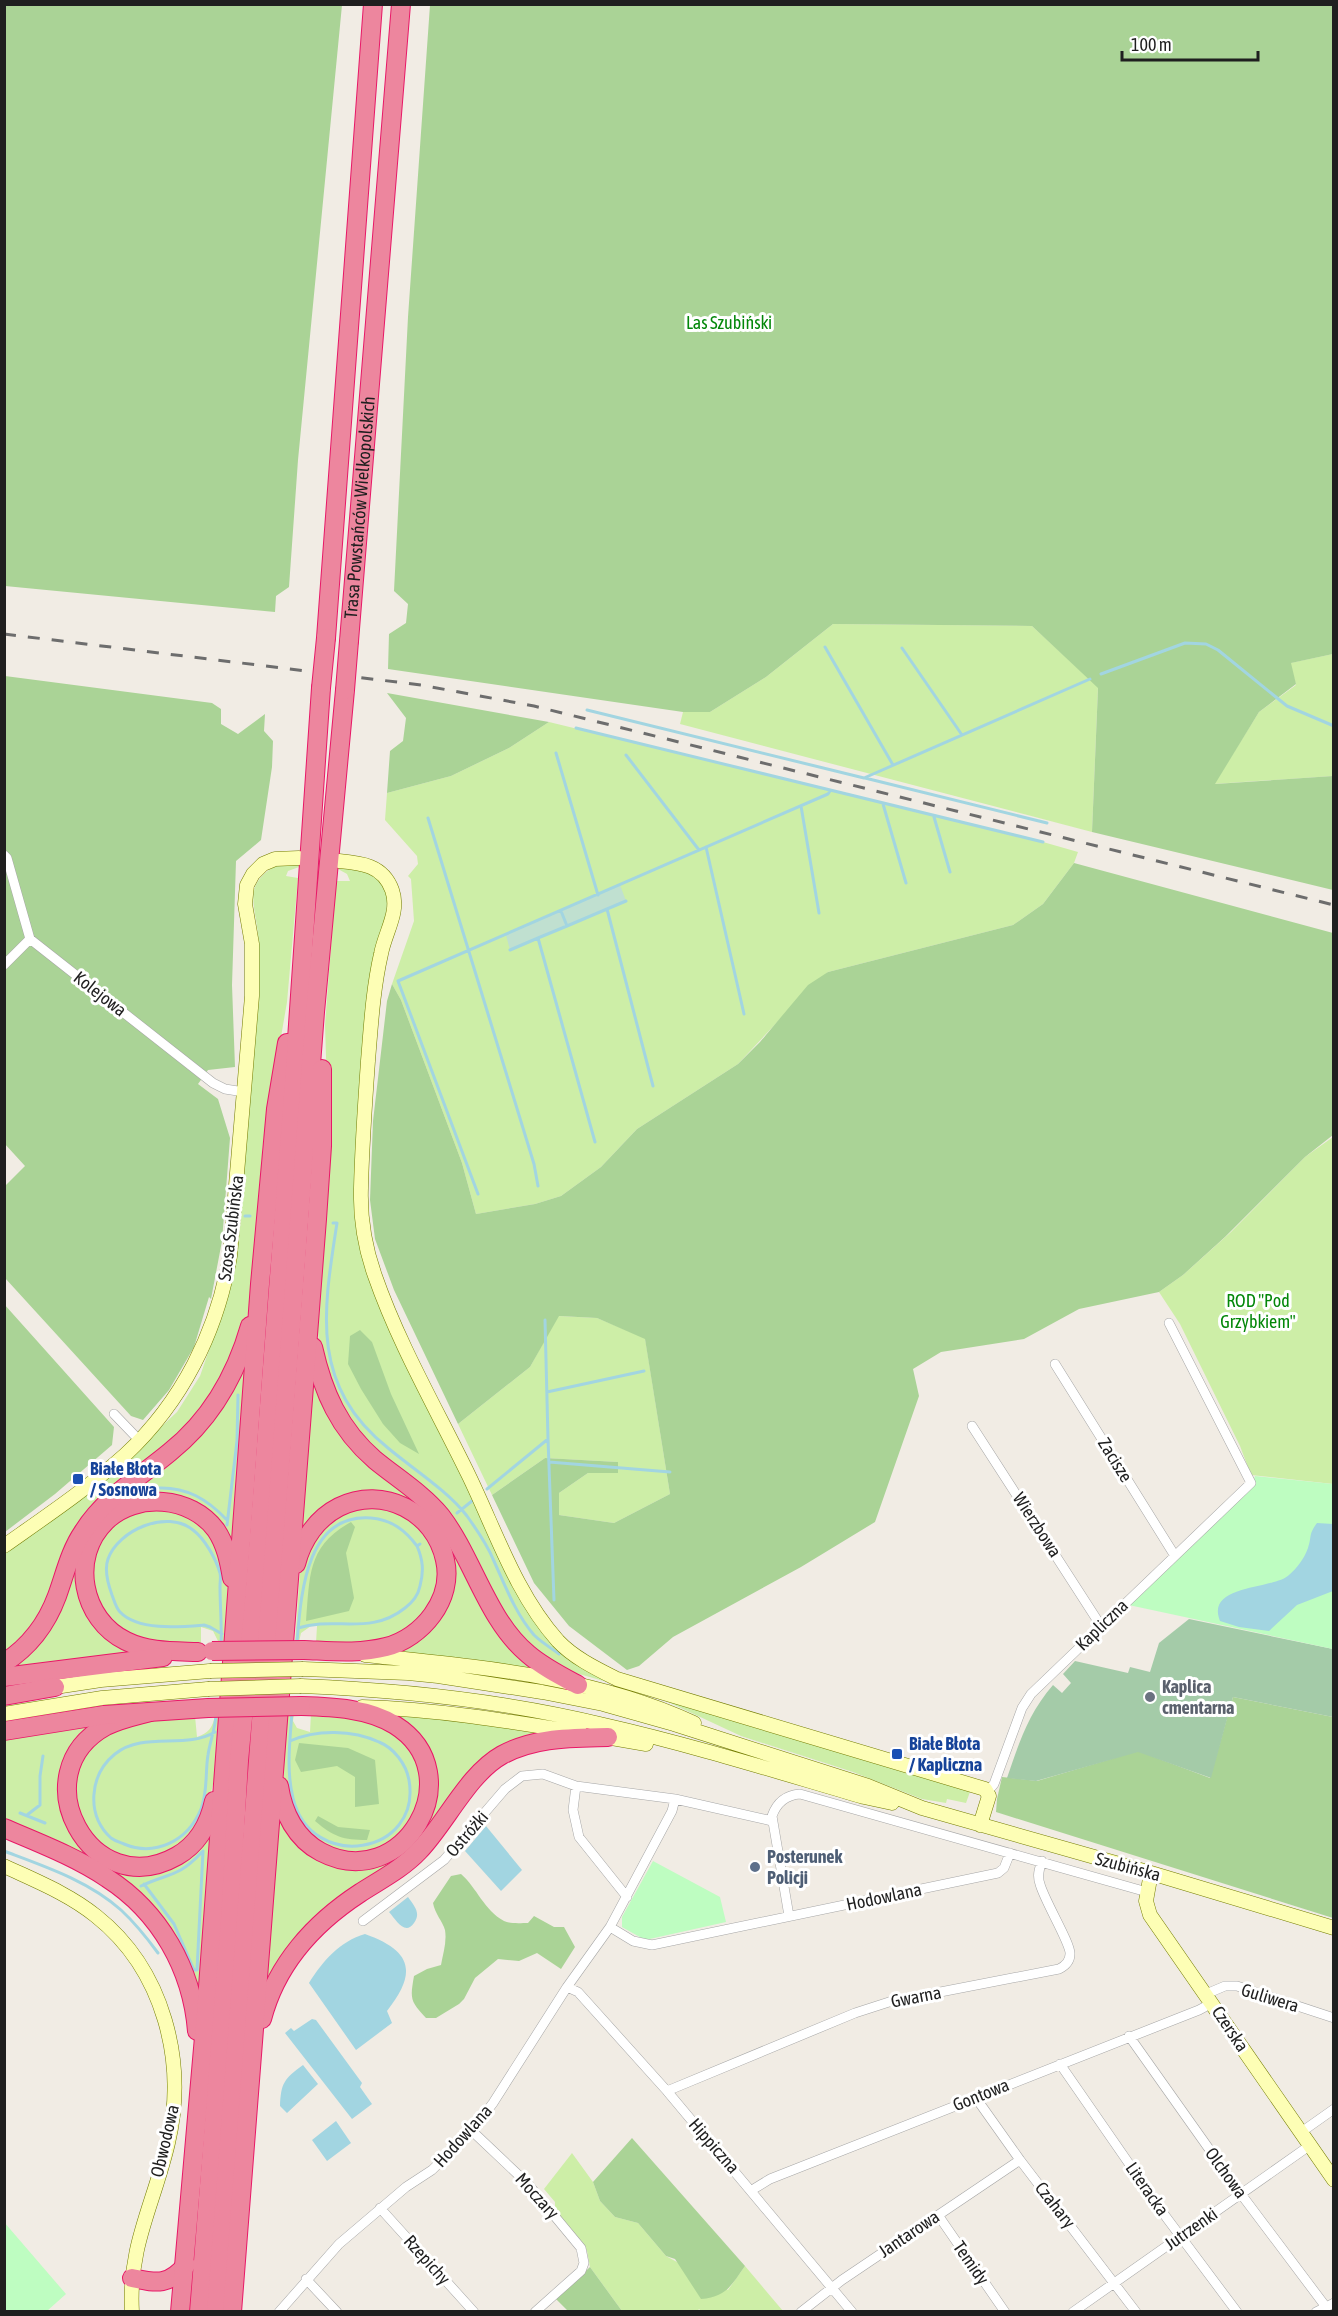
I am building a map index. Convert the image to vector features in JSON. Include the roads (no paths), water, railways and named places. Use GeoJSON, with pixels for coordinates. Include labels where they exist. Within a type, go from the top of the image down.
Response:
{"type":"FeatureCollection","features":[{"type":"Feature","properties":{"kind":"highway","name":"Trasa Powstańców Wielkopolskich"},"geometry":{"type":"LineString","coordinates":[[303,953],[373,4]]}},
{"type":"Feature","properties":{"kind":"highway","name":"Trasa Powstańców Wielkopolskich"},"geometry":{"type":"LineString","coordinates":[[315,1012],[345,690],[401,4]]}},
{"type":"Feature","properties":{"kind":"highway"},"geometry":{"type":"LineString","coordinates":[[180,2312],[186,2265],[260,1284],[276,1109],[303,953]]}},
{"type":"Feature","properties":{"kind":"highway"},"geometry":{"type":"LineString","coordinates":[[200,2312],[230,1920],[239,1761],[254,1601],[303,953]]}},
{"type":"Feature","properties":{"kind":"highway"},"geometry":{"type":"LineString","coordinates":[[232,2312],[322,1146],[322,1052],[315,1012]]}},
{"type":"Feature","properties":{"kind":"highway"},"geometry":{"type":"LineString","coordinates":[[216,2312],[315,1012]]}},
{"type":"Feature","properties":{"kind":"highway"},"geometry":{"type":"LineString","coordinates":[[4,1663],[27,1645],[49,1615],[72,1551],[94,1515],[172,1451],[206,1416],[238,1362],[250,1328],[260,1284]]}},
{"type":"Feature","properties":{"kind":"highway"},"geometry":{"type":"LineString","coordinates":[[310,1313],[319,1373],[338,1418],[366,1451],[424,1498],[454,1534],[501,1624],[513,1640],[541,1664],[578,1685]]}},
{"type":"Feature","properties":{"kind":"highway"},"geometry":{"type":"LineString","coordinates":[[236,1616],[232,1577],[224,1545],[216,1530],[195,1511],[166,1502],[134,1505],[105,1522],[88,1549],[84,1568],[84,1584],[88,1601],[97,1617],[109,1631],[127,1642],[149,1649],[205,1652],[360,1651],[387,1647],[405,1640],[438,1608],[446,1578],[446,1561],[434,1533],[421,1517],[405,1507],[386,1500],[366,1498],[349,1502],[319,1521],[298,1555],[287,1598]]}},
{"type":"Feature","properties":{"kind":"highway"},"geometry":{"type":"LineString","coordinates":[[4,1677],[205,1652]]}},
{"type":"Feature","properties":{"kind":"highway"},"geometry":{"type":"LineString","coordinates":[[4,1696],[55,1687]]}},
{"type":"Feature","properties":{"kind":"highway"},"geometry":{"type":"LineString","coordinates":[[4,1731],[104,1715],[208,1708],[331,1707],[363,1713],[395,1725],[406,1734],[421,1753],[429,1782],[429,1798],[417,1827],[407,1840],[394,1850],[378,1858],[363,1860],[347,1861],[330,1857],[301,1838],[290,1821],[282,1804],[276,1757]]}},
{"type":"Feature","properties":{"kind":"highway"},"geometry":{"type":"LineString","coordinates":[[150,1712],[120,1719],[104,1727],[89,1739],[71,1767],[67,1782],[69,1812],[86,1842],[99,1853],[125,1865],[143,1866],[160,1864],[186,1851],[205,1829],[211,1815],[224,1762]]}},
{"type":"Feature","properties":{"kind":"highway"},"geometry":{"type":"LineString","coordinates":[[252,2062],[266,2006],[282,1972],[298,1948],[331,1914],[399,1868],[418,1852],[480,1773],[500,1756],[539,1741],[608,1737]]}},
{"type":"Feature","properties":{"kind":"highway"},"geometry":{"type":"LineString","coordinates":[[4,1827],[107,1878],[133,1897],[152,1916],[176,1954],[189,1988],[196,2013],[200,2077]]}},
{"type":"Feature","properties":{"kind":"highway"},"geometry":{"type":"LineString","coordinates":[[132,2278],[162,2282],[170,2280],[186,2265]]}},
{"type":"Feature","properties":{"kind":"main road","name":"Szosa Szubińska"},"geometry":{"type":"LineString","coordinates":[[4,1546],[90,1483],[139,1440],[161,1416],[192,1370],[214,1321],[230,1256],[253,976],[250,932],[245,904],[247,885],[253,874],[263,864],[275,859],[299,858]]}},
{"type":"Feature","properties":{"kind":"main road"},"geometry":{"type":"LineString","coordinates":[[339,861],[362,862],[375,868],[387,880],[394,900],[393,915],[377,974],[365,1096],[361,1190],[363,1229],[374,1274],[391,1315],[520,1587],[542,1621],[559,1642],[579,1658],[617,1679],[988,1791],[989,1796],[980,1826]]}},
{"type":"Feature","properties":{"kind":"main road"},"geometry":{"type":"LineString","coordinates":[[330,1651],[469,1664],[578,1685],[658,1707],[743,1747]]}},
{"type":"Feature","properties":{"kind":"main road"},"geometry":{"type":"LineString","coordinates":[[55,1687],[101,1680],[210,1671],[303,1669],[408,1673],[542,1692],[640,1714],[743,1747]]}},
{"type":"Feature","properties":{"kind":"main road"},"geometry":{"type":"LineString","coordinates":[[4,1714],[102,1698],[208,1689],[302,1686],[408,1692],[604,1724],[719,1756]]}},
{"type":"Feature","properties":{"kind":"main road"},"geometry":{"type":"LineString","coordinates":[[331,1707],[394,1708],[480,1717],[719,1756]]}},
{"type":"Feature","properties":{"kind":"main road","name":"Szubińska"},"geometry":{"type":"LineString","coordinates":[[743,1747],[868,1786],[922,1808],[980,1826],[1151,1873],[1334,1928]]}},
{"type":"Feature","properties":{"kind":"main road","name":"Szubińska"},"geometry":{"type":"LineString","coordinates":[[719,1756],[864,1797],[922,1808]]}},
{"type":"Feature","properties":{"kind":"main road","name":"Obwodowa"},"geometry":{"type":"LineString","coordinates":[[4,1866],[61,1893],[97,1917],[122,1941],[139,1965],[167,2022],[175,2073],[172,2124],[137,2243],[132,2278],[132,2312]]}},
{"type":"Feature","properties":{"kind":"main road","name":"Czerska"},"geometry":{"type":"LineString","coordinates":[[1151,1873],[1146,1901],[1150,1915],[1334,2180]]}},
{"type":"Feature","properties":{"kind":"street"},"geometry":{"type":"LineString","coordinates":[[4,855],[7,858],[30,939],[4,965]]}},
{"type":"Feature","properties":{"kind":"street","name":"Kolejowa"},"geometry":{"type":"LineString","coordinates":[[30,939],[213,1083],[225,1089],[244,1092]]}},
{"type":"Feature","properties":{"kind":"street","name":"Kapliczna"},"geometry":{"type":"LineString","coordinates":[[988,1791],[994,1784],[1022,1708],[1031,1694],[1251,1483],[1169,1323]]}},
{"type":"Feature","properties":{"kind":"street","name":"Zacisze"},"geometry":{"type":"LineString","coordinates":[[1055,1364],[1175,1556]]}},
{"type":"Feature","properties":{"kind":"street"},"geometry":{"type":"LineString","coordinates":[[114,1414],[139,1440]]}},
{"type":"Feature","properties":{"kind":"street","name":"Wierzbowa"},"geometry":{"type":"LineString","coordinates":[[972,1426],[1101,1626]]}},
{"type":"Feature","properties":{"kind":"street","name":"Ostróżki"},"geometry":{"type":"LineString","coordinates":[[363,1921],[444,1860],[514,1781],[532,1774],[543,1774],[576,1786],[675,1800],[756,1820],[772,1821]]}},
{"type":"Feature","properties":{"kind":"street"},"geometry":{"type":"LineString","coordinates":[[576,1786],[573,1810],[579,1837],[627,1897]]}},
{"type":"Feature","properties":{"kind":"street","name":"Szubińska"},"geometry":{"type":"LineString","coordinates":[[772,1821],[779,1803],[786,1797],[800,1794],[1147,1892]]}},
{"type":"Feature","properties":{"kind":"street","name":"Hodowlana"},"geometry":{"type":"LineString","coordinates":[[279,2312],[339,2244],[380,2208],[432,2170],[472,2131],[493,2103],[567,1987],[610,1927],[672,1811],[675,1800]]}},
{"type":"Feature","properties":{"kind":"street"},"geometry":{"type":"LineString","coordinates":[[772,1821],[789,1916]]}},
{"type":"Feature","properties":{"kind":"street","name":"Hodowlana"},"geometry":{"type":"LineString","coordinates":[[610,1927],[633,1941],[651,1946],[998,1873],[1004,1868],[1010,1853]]}},
{"type":"Feature","properties":{"kind":"street","name":"Gwarna"},"geometry":{"type":"LineString","coordinates":[[667,2091],[855,2013],[889,2002],[1064,1967],[1068,1962],[1069,1948],[1040,1885],[1039,1870],[1042,1861]]}},
{"type":"Feature","properties":{"kind":"street","name":"Guliwera"},"geometry":{"type":"LineString","coordinates":[[1209,1998],[1216,1989],[1237,1986],[1334,2018]]}},
{"type":"Feature","properties":{"kind":"street","name":"Hippiczna"},"geometry":{"type":"LineString","coordinates":[[567,1987],[578,1992],[667,2091],[852,2312]]}},
{"type":"Feature","properties":{"kind":"street","name":"Gontowa"},"geometry":{"type":"LineString","coordinates":[[752,2190],[770,2179],[1199,2010],[1209,1998]]}},
{"type":"Feature","properties":{"kind":"street","name":"Olchowa"},"geometry":{"type":"LineString","coordinates":[[1129,2037],[1241,2194],[1330,2305]]}},
{"type":"Feature","properties":{"kind":"street","name":"Literacka"},"geometry":{"type":"LineString","coordinates":[[1060,2064],[1180,2236],[1237,2312]]}},
{"type":"Feature","properties":{"kind":"street","name":"Czahary"},"geometry":{"type":"LineString","coordinates":[[976,2098],[1020,2160],[1136,2312]]}},
{"type":"Feature","properties":{"kind":"street"},"geometry":{"type":"LineString","coordinates":[[1300,2133],[1334,2109]]}},
{"type":"Feature","properties":{"kind":"street","name":"Moczary"},"geometry":{"type":"LineString","coordinates":[[472,2131],[528,2184],[582,2248],[584,2263],[581,2271],[535,2312]]}},
{"type":"Feature","properties":{"kind":"street","name":"Jutrzenki"},"geometry":{"type":"LineString","coordinates":[[1073,2312],[1309,2146]]}},
{"type":"Feature","properties":{"kind":"street","name":"Jantarowa"},"geometry":{"type":"LineString","coordinates":[[801,2312],[842,2280],[1020,2160]]}},
{"type":"Feature","properties":{"kind":"street","name":"Rzepichy"},"geometry":{"type":"LineString","coordinates":[[380,2208],[474,2312]]}},
{"type":"Feature","properties":{"kind":"street","name":"Temidy"},"geometry":{"type":"LineString","coordinates":[[938,2216],[1005,2312]]}},
{"type":"Feature","properties":{"kind":"street"},"geometry":{"type":"LineString","coordinates":[[306,2279],[337,2312]]}},
{"type":"Feature","properties":{"kind":"street"},"geometry":{"type":"LineString","coordinates":[[1316,2312],[1330,2305]]}},
{"type":"Feature","properties":{"kind":"water"},"geometry":{"type":"Polygon","coordinates":[[[1317,1523],[1333,1524],[1333,1591],[1297,1605],[1269,1631],[1239,1627],[1220,1621],[1218,1609],[1222,1600],[1231,1594],[1281,1580],[1292,1572],[1304,1556],[1311,1533],[1317,1523]]]}},
{"type":"Feature","properties":{"kind":"water"},"geometry":{"type":"Polygon","coordinates":[[[486,1826],[522,1870],[501,1891],[465,1851],[486,1826]]]}},
{"type":"Feature","properties":{"kind":"water"},"geometry":{"type":"Polygon","coordinates":[[[408,1897],[417,1916],[411,1927],[407,1928],[389,1912],[408,1897]]]}},
{"type":"Feature","properties":{"kind":"water"},"geometry":{"type":"Polygon","coordinates":[[[365,1934],[393,1948],[401,1956],[406,1974],[397,1997],[387,2011],[392,2023],[356,2050],[309,1983],[332,1953],[356,1937],[365,1934]]]}},
{"type":"Feature","properties":{"kind":"water"},"geometry":{"type":"Polygon","coordinates":[[[312,2019],[316,2020],[362,2083],[360,2087],[372,2104],[352,2119],[285,2033],[291,2028],[294,2031],[312,2019]]]}},
{"type":"Feature","properties":{"kind":"water"},"geometry":{"type":"Polygon","coordinates":[[[303,2065],[318,2084],[287,2113],[280,2106],[281,2092],[288,2078],[303,2065]]]}},
{"type":"Feature","properties":{"kind":"water"},"geometry":{"type":"Polygon","coordinates":[[[336,2121],[351,2143],[327,2161],[312,2140],[336,2121]]]}},
{"type":"Feature","properties":{"kind":"waterway"},"geometry":{"type":"LineString","coordinates":[[1101,674],[1185,643],[1206,644],[1218,650],[1287,706],[1334,726]]}},
{"type":"Feature","properties":{"kind":"waterway"},"geometry":{"type":"LineString","coordinates":[[825,647],[893,765]]}},
{"type":"Feature","properties":{"kind":"waterway"},"geometry":{"type":"LineString","coordinates":[[902,648],[962,735]]}},
{"type":"Feature","properties":{"kind":"waterway"},"geometry":{"type":"LineString","coordinates":[[587,710],[864,778],[1090,679]]}},
{"type":"Feature","properties":{"kind":"waterway"},"geometry":{"type":"LineString","coordinates":[[576,728],[1043,842]]}},
{"type":"Feature","properties":{"kind":"waterway"},"geometry":{"type":"LineString","coordinates":[[556,753],[598,895]]}},
{"type":"Feature","properties":{"kind":"waterway"},"geometry":{"type":"LineString","coordinates":[[626,755],[699,850]]}},
{"type":"Feature","properties":{"kind":"waterway"},"geometry":{"type":"LineString","coordinates":[[865,778],[1047,823]]}},
{"type":"Feature","properties":{"kind":"waterway"},"geometry":{"type":"LineString","coordinates":[[478,1194],[398,981],[828,794],[830,791]]}},
{"type":"Feature","properties":{"kind":"waterway"},"geometry":{"type":"LineString","coordinates":[[883,804],[906,883]]}},
{"type":"Feature","properties":{"kind":"waterway"},"geometry":{"type":"LineString","coordinates":[[801,806],[819,913]]}},
{"type":"Feature","properties":{"kind":"waterway"},"geometry":{"type":"LineString","coordinates":[[934,817],[950,872]]}},
{"type":"Feature","properties":{"kind":"waterway"},"geometry":{"type":"LineString","coordinates":[[428,818],[534,1164],[538,1186]]}},
{"type":"Feature","properties":{"kind":"waterway"},"geometry":{"type":"LineString","coordinates":[[706,847],[744,1014]]}},
{"type":"Feature","properties":{"kind":"waterway"},"geometry":{"type":"LineString","coordinates":[[607,909],[626,901]]}},
{"type":"Feature","properties":{"kind":"waterway"},"geometry":{"type":"LineString","coordinates":[[561,911],[567,926],[607,909],[653,1086]]}},
{"type":"Feature","properties":{"kind":"waterway"},"geometry":{"type":"LineString","coordinates":[[567,926],[538,938],[595,1142]]}},
{"type":"Feature","properties":{"kind":"waterway"},"geometry":{"type":"LineString","coordinates":[[510,950],[538,938]]}},
{"type":"Feature","properties":{"kind":"waterway"},"geometry":{"type":"LineString","coordinates":[[245,1216],[250,1216]]}},
{"type":"Feature","properties":{"kind":"waterway"},"geometry":{"type":"LineString","coordinates":[[333,1223],[337,1223],[326,1317],[328,1346],[334,1373],[345,1399],[363,1424],[388,1448],[450,1498],[467,1516],[488,1548],[521,1618],[534,1635],[559,1654]]}},
{"type":"Feature","properties":{"kind":"waterway"},"geometry":{"type":"LineString","coordinates":[[487,1489],[548,1439],[545,1320]]}},
{"type":"Feature","properties":{"kind":"waterway"},"geometry":{"type":"LineString","coordinates":[[547,1392],[644,1371]]}},
{"type":"Feature","properties":{"kind":"waterway"},"geometry":{"type":"LineString","coordinates":[[227,1525],[237,1441],[238,1395]]}},
{"type":"Feature","properties":{"kind":"waterway"},"geometry":{"type":"LineString","coordinates":[[548,1439],[554,1600]]}},
{"type":"Feature","properties":{"kind":"waterway"},"geometry":{"type":"LineString","coordinates":[[549,1462],[670,1472]]}},
{"type":"Feature","properties":{"kind":"waterway"},"geometry":{"type":"LineString","coordinates":[[158,1488],[178,1490],[196,1496],[212,1506],[227,1520]]}},
{"type":"Feature","properties":{"kind":"waterway"},"geometry":{"type":"LineString","coordinates":[[457,1513],[472,1501]]}},
{"type":"Feature","properties":{"kind":"waterway"},"geometry":{"type":"LineString","coordinates":[[297,1642],[301,1603],[311,1561],[320,1543],[332,1529],[349,1520],[379,1519],[397,1527],[417,1546]]}},
{"type":"Feature","properties":{"kind":"waterway"},"geometry":{"type":"LineString","coordinates":[[221,1646],[221,1638],[221,1631],[220,1573],[210,1550],[193,1530],[182,1524],[157,1522],[132,1532],[113,1549],[108,1559],[106,1572],[120,1612],[128,1618],[148,1625],[172,1627],[204,1625],[210,1627],[222,1634]]}},
{"type":"Feature","properties":{"kind":"waterway"},"geometry":{"type":"LineString","coordinates":[[298,1628],[379,1621],[405,1608],[415,1598],[420,1586],[422,1566],[417,1546],[420,1544]]}},
{"type":"Feature","properties":{"kind":"waterway"},"geometry":{"type":"LineString","coordinates":[[290,1741],[301,1737],[312,1734],[335,1732],[369,1738],[390,1748],[402,1763],[409,1780],[408,1805],[399,1825],[383,1838],[363,1845],[341,1845],[321,1837],[304,1822],[293,1798],[290,1777],[289,1755],[292,1712]]}},
{"type":"Feature","properties":{"kind":"waterway"},"geometry":{"type":"LineString","coordinates":[[215,1732],[203,1737],[191,1740],[139,1743],[126,1747],[106,1763],[96,1784],[94,1807],[103,1829],[111,1838],[136,1848],[147,1849],[169,1843],[188,1830],[203,1802],[208,1755],[212,1735],[214,1731],[216,1715]]}},
{"type":"Feature","properties":{"kind":"waterway"},"geometry":{"type":"LineString","coordinates":[[27,1815],[40,1805],[43,1756]]}},
{"type":"Feature","properties":{"kind":"waterway"},"geometry":{"type":"LineString","coordinates":[[20,1813],[45,1823]]}},
{"type":"Feature","properties":{"kind":"waterway"},"geometry":{"type":"LineString","coordinates":[[4,1851],[66,1875],[95,1891],[126,1915],[158,1953]]}},
{"type":"Feature","properties":{"kind":"waterway"},"geometry":{"type":"LineString","coordinates":[[144,1884],[174,1924],[194,1970],[197,1970],[203,1851]]}},
{"type":"Feature","properties":{"kind":"waterway"},"geometry":{"type":"LineString","coordinates":[[141,1886],[179,1871],[202,1852]]}},
{"type":"Feature","properties":{"kind":"railway"},"geometry":{"type":"LineString","coordinates":[[4,634],[421,685],[534,706],[1334,905]]}},
{"type":"Feature","properties":{"kind":"place","name":"Białe Błota / Sosnowa"},"geometry":{"type":"Point","coordinates":[78,1479]}},
{"type":"Feature","properties":{"kind":"place","name":"Kaplica cmentarna"},"geometry":{"type":"Point","coordinates":[1150,1697]}},
{"type":"Feature","properties":{"kind":"place","name":"Białe Błota / Kapliczna"},"geometry":{"type":"Point","coordinates":[897,1754]}},
{"type":"Feature","properties":{"kind":"place","name":"Posterunek Policji"},"geometry":{"type":"Point","coordinates":[755,1867]}},
{"type":"Feature","properties":{"kind":"park label","name":"Las Szubiński"},"geometry":{"type":"Point","coordinates":[729,323]}},
{"type":"Feature","properties":{"kind":"park label","name":"ROD \"Pod Grzybkiem\""},"geometry":{"type":"Point","coordinates":[1258,1311]}}]}
